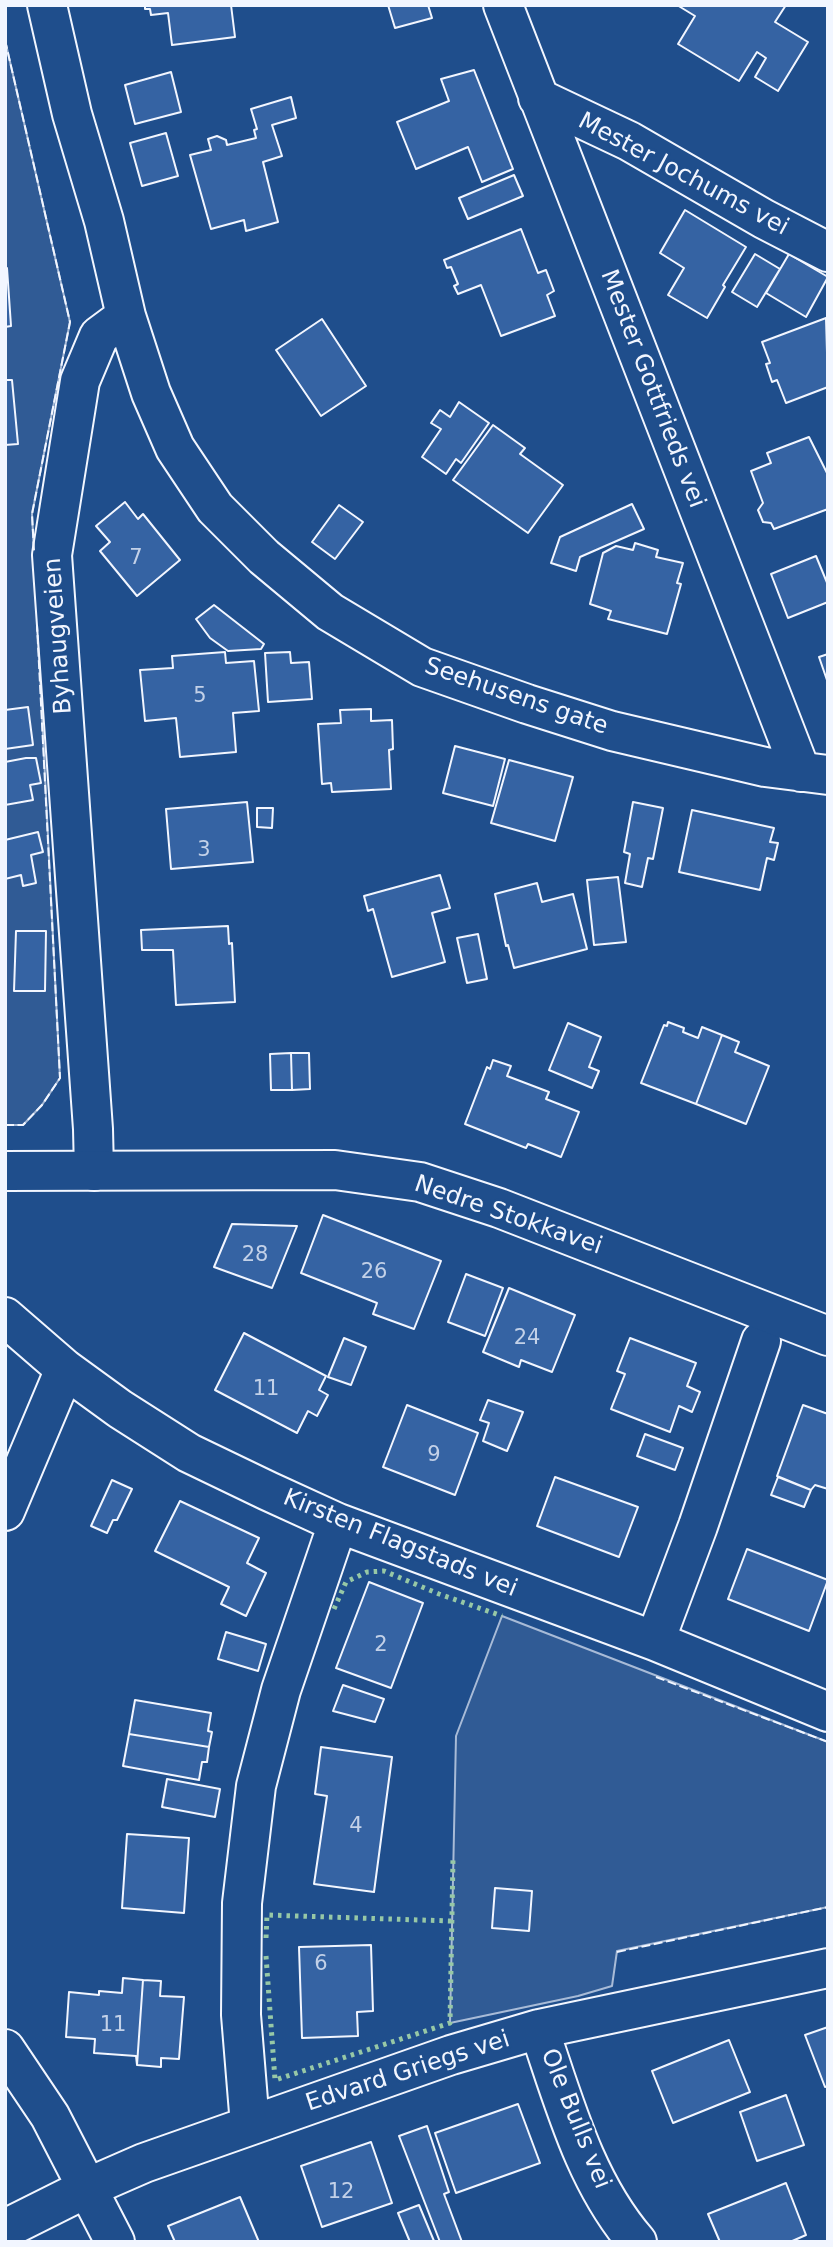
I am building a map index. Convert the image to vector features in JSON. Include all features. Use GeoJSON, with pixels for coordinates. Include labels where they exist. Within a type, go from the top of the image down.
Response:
{"type":"FeatureCollection","features":[{"type":"Feature","properties":{"kind":"street"},"geometry":{"type":"LineString","coordinates":[[47,5],[72,114],[104,221],[126,316]]}},
{"type":"Feature","properties":{"kind":"street","name":"Mester Gottfrieds vei"},"geometry":{"type":"LineString","coordinates":[[503,5],[538,98],[814,774]]}},
{"type":"Feature","properties":{"kind":"street","name":"Mester Jochums vei"},"geometry":{"type":"LineString","coordinates":[[538,98],[629,141],[764,219],[828,252]]}},
{"type":"Feature","properties":{"kind":"street","name":"Seehusens gate"},"geometry":{"type":"LineString","coordinates":[[126,316],[151,393],[175,448],[215,508],[264,557],[330,612],[422,667],[527,704],[612,731],[717,756],[814,774]]}},
{"type":"Feature","properties":{"kind":"street","name":"Byhaugveien"},"geometry":{"type":"LineString","coordinates":[[94,1171],[52,555],[80,381],[99,336],[126,316]]}},
{"type":"Feature","properties":{"kind":"street","name":"Nedre Stokkavei"},"geometry":{"type":"LineString","coordinates":[[5,1171],[335,1170],[421,1182],[499,1208],[828,1336]]}},
{"type":"Feature","properties":{"kind":"street","name":"Kirsten Flagstads vei"},"geometry":{"type":"LineString","coordinates":[[5,1317],[65,1369],[120,1409],[188,1452],[338,1523],[655,1641],[828,1712]]}},
{"type":"Feature","properties":{"kind":"street"},"geometry":{"type":"LineString","coordinates":[[655,1641],[698,1526],[761,1341]]}},
{"type":"Feature","properties":{"kind":"street"},"geometry":{"type":"LineString","coordinates":[[5,1511],[65,1369]]}},
{"type":"Feature","properties":{"kind":"street"},"geometry":{"type":"LineString","coordinates":[[250,2125],[241,2015],[242,1903],[256,1786],[281,1690],[338,1523]]}},
{"type":"Feature","properties":{"kind":"street","name":"Edvard Griegs vei"},"geometry":{"type":"LineString","coordinates":[[5,2230],[89,2187],[144,2163],[451,2055],[539,2029],[828,1968]]}},
{"type":"Feature","properties":{"kind":"street","name":"Ole Bulls vei"},"geometry":{"type":"LineString","coordinates":[[539,2029],[593,2176],[625,2228],[637,2242]]}},
{"type":"Feature","properties":{"kind":"street"},"geometry":{"type":"LineString","coordinates":[[5,2049],[50,2116],[89,2187],[115,2242]]}},
{"type":"Feature","properties":{"kind":"shaded area"},"geometry":{"type":"Polygon","coordinates":[[[5,40],[70,322],[32,514],[60,1078],[42,1105],[23,1125],[5,1125],[5,40]]]}},
{"type":"Feature","properties":{"kind":"shaded area"},"geometry":{"type":"Polygon","coordinates":[[[502,1616],[828,1742],[828,1907],[617,1951],[612,1986],[578,1996],[450,2023],[456,1736],[502,1616]]]}},
{"type":"Feature","properties":{"kind":"building"},"geometry":{"type":"Polygon","coordinates":[[[145,5],[231,5],[235,37],[172,45],[168,13],[151,15],[150,9],[145,9],[145,5]]]}},
{"type":"Feature","properties":{"kind":"building"},"geometry":{"type":"Polygon","coordinates":[[[388,5],[428,5],[432,18],[395,28],[388,5]]]}},
{"type":"Feature","properties":{"kind":"building"},"geometry":{"type":"Polygon","coordinates":[[[677,5],[786,5],[775,22],[808,42],[778,91],[755,77],[766,58],[757,52],[739,81],[678,44],[695,16],[677,5]]]}},
{"type":"Feature","properties":{"kind":"building"},"geometry":{"type":"Polygon","coordinates":[[[474,70],[513,169],[482,182],[468,147],[416,169],[397,122],[449,101],[441,79],[474,70]]]}},
{"type":"Feature","properties":{"kind":"building"},"geometry":{"type":"Polygon","coordinates":[[[171,72],[181,112],[135,124],[125,85],[171,72]]]}},
{"type":"Feature","properties":{"kind":"building"},"geometry":{"type":"Polygon","coordinates":[[[291,97],[296,118],[272,125],[282,156],[263,162],[278,222],[246,231],[244,220],[211,229],[190,155],[211,150],[208,139],[217,136],[226,140],[227,145],[256,138],[254,130],[257,129],[251,109],[291,97]]]}},
{"type":"Feature","properties":{"kind":"building"},"geometry":{"type":"Polygon","coordinates":[[[166,133],[178,176],[142,186],[130,143],[166,133]]]}},
{"type":"Feature","properties":{"kind":"building"},"geometry":{"type":"Polygon","coordinates":[[[514,175],[523,196],[468,219],[459,198],[514,175]]]}},
{"type":"Feature","properties":{"kind":"building"},"geometry":{"type":"Polygon","coordinates":[[[685,210],[746,247],[707,318],[668,295],[684,268],[660,253],[685,210]]]}},
{"type":"Feature","properties":{"kind":"building"},"geometry":{"type":"Polygon","coordinates":[[[521,229],[538,273],[546,270],[554,291],[547,295],[555,316],[501,336],[481,285],[458,294],[454,286],[458,284],[451,267],[447,268],[444,260],[521,229]]]}},
{"type":"Feature","properties":{"kind":"building"},"geometry":{"type":"Polygon","coordinates":[[[755,254],[780,269],[757,307],[732,292],[755,254]]]}},
{"type":"Feature","properties":{"kind":"building"},"geometry":{"type":"Polygon","coordinates":[[[789,254],[828,277],[806,317],[766,293],[789,254]]]}},
{"type":"Feature","properties":{"kind":"building"},"geometry":{"type":"Polygon","coordinates":[[[5,268],[11,326],[5,327],[5,268]]]}},
{"type":"Feature","properties":{"kind":"building"},"geometry":{"type":"Polygon","coordinates":[[[826,318],[828,387],[786,403],[777,380],[772,382],[766,364],[770,363],[762,342],[826,318]]]}},
{"type":"Feature","properties":{"kind":"building"},"geometry":{"type":"Polygon","coordinates":[[[322,319],[366,386],[321,416],[276,350],[322,319]]]}},
{"type":"Feature","properties":{"kind":"building"},"geometry":{"type":"Polygon","coordinates":[[[5,380],[12,380],[18,444],[5,445],[5,380]]]}},
{"type":"Feature","properties":{"kind":"building"},"geometry":{"type":"Polygon","coordinates":[[[459,402],[489,423],[461,463],[456,459],[446,474],[422,457],[441,429],[431,423],[440,410],[450,417],[459,402]]]}},
{"type":"Feature","properties":{"kind":"building"},"geometry":{"type":"Polygon","coordinates":[[[493,425],[525,448],[520,454],[563,485],[528,533],[453,480],[493,425]]]}},
{"type":"Feature","properties":{"kind":"building"},"geometry":{"type":"Polygon","coordinates":[[[809,437],[828,475],[828,509],[774,529],[771,523],[763,522],[758,510],[763,503],[751,471],[771,463],[767,453],[809,437]]]}},
{"type":"Feature","properties":{"kind":"building"},"geometry":{"type":"Polygon","coordinates":[[[125,502],[138,519],[143,514],[180,560],[137,596],[100,551],[110,542],[96,526],[125,502]]]}},
{"type":"Feature","properties":{"kind":"building"},"geometry":{"type":"Polygon","coordinates":[[[632,504],[644,529],[580,557],[576,571],[551,563],[560,537],[632,504]]]}},
{"type":"Feature","properties":{"kind":"building"},"geometry":{"type":"Polygon","coordinates":[[[339,505],[363,522],[335,559],[312,542],[339,505]]]}},
{"type":"Feature","properties":{"kind":"building"},"geometry":{"type":"Polygon","coordinates":[[[635,543],[658,550],[656,557],[683,563],[677,583],[681,584],[667,634],[608,619],[611,611],[590,604],[603,553],[616,546],[633,550],[635,543]]]}},
{"type":"Feature","properties":{"kind":"building"},"geometry":{"type":"Polygon","coordinates":[[[816,556],[828,585],[828,602],[788,618],[771,574],[816,556]]]}},
{"type":"Feature","properties":{"kind":"building"},"geometry":{"type":"Polygon","coordinates":[[[214,605],[264,644],[261,649],[228,651],[210,638],[196,619],[214,605]]]}},
{"type":"Feature","properties":{"kind":"building"},"geometry":{"type":"Polygon","coordinates":[[[225,652],[226,663],[254,661],[259,711],[233,713],[236,752],[180,757],[176,718],[145,721],[140,670],[173,668],[172,656],[225,652]]]}},
{"type":"Feature","properties":{"kind":"building"},"geometry":{"type":"Polygon","coordinates":[[[290,652],[291,663],[309,662],[312,699],[268,702],[265,653],[290,652]]]}},
{"type":"Feature","properties":{"kind":"building"},"geometry":{"type":"Polygon","coordinates":[[[828,654],[828,683],[819,657],[828,654]]]}},
{"type":"Feature","properties":{"kind":"building"},"geometry":{"type":"Polygon","coordinates":[[[28,707],[33,745],[5,749],[5,710],[28,707]]]}},
{"type":"Feature","properties":{"kind":"building"},"geometry":{"type":"Polygon","coordinates":[[[371,709],[371,721],[392,720],[393,749],[389,750],[391,789],[332,792],[331,783],[322,784],[318,724],[341,723],[340,710],[371,709]]]}},
{"type":"Feature","properties":{"kind":"building"},"geometry":{"type":"Polygon","coordinates":[[[455,746],[505,759],[493,806],[443,793],[455,746]]]}},
{"type":"Feature","properties":{"kind":"building"},"geometry":{"type":"Polygon","coordinates":[[[36,758],[41,783],[30,785],[33,800],[5,805],[5,762],[36,758]]]}},
{"type":"Feature","properties":{"kind":"building"},"geometry":{"type":"Polygon","coordinates":[[[509,760],[573,777],[555,841],[491,823],[509,760]]]}},
{"type":"Feature","properties":{"kind":"building"},"geometry":{"type":"Polygon","coordinates":[[[247,802],[253,862],[171,869],[166,809],[247,802]]]}},
{"type":"Feature","properties":{"kind":"building"},"geometry":{"type":"Polygon","coordinates":[[[633,802],[663,808],[653,859],[648,858],[642,887],[625,883],[630,854],[624,852],[633,802]]]}},
{"type":"Feature","properties":{"kind":"building"},"geometry":{"type":"Polygon","coordinates":[[[257,808],[273,808],[272,828],[257,827],[257,808]]]}},
{"type":"Feature","properties":{"kind":"building"},"geometry":{"type":"Polygon","coordinates":[[[692,810],[774,828],[770,842],[778,843],[774,860],[767,858],[760,890],[679,872],[692,810]]]}},
{"type":"Feature","properties":{"kind":"building"},"geometry":{"type":"Polygon","coordinates":[[[38,832],[43,852],[31,855],[36,883],[23,886],[21,875],[5,879],[5,840],[38,832]]]}},
{"type":"Feature","properties":{"kind":"building"},"geometry":{"type":"Polygon","coordinates":[[[440,875],[450,908],[432,913],[445,962],[392,977],[373,909],[368,911],[364,896],[440,875]]]}},
{"type":"Feature","properties":{"kind":"building"},"geometry":{"type":"Polygon","coordinates":[[[618,877],[626,942],[594,945],[587,880],[618,877]]]}},
{"type":"Feature","properties":{"kind":"building"},"geometry":{"type":"Polygon","coordinates":[[[537,883],[542,902],[573,894],[587,949],[514,968],[508,945],[506,946],[495,894],[537,883]]]}},
{"type":"Feature","properties":{"kind":"building"},"geometry":{"type":"Polygon","coordinates":[[[228,926],[229,944],[232,943],[235,1002],[176,1005],[173,950],[142,950],[141,930],[228,926]]]}},
{"type":"Feature","properties":{"kind":"building"},"geometry":{"type":"Polygon","coordinates":[[[16,931],[46,931],[45,991],[14,991],[16,931]]]}},
{"type":"Feature","properties":{"kind":"building"},"geometry":{"type":"Polygon","coordinates":[[[478,934],[487,979],[467,983],[457,938],[478,934]]]}},
{"type":"Feature","properties":{"kind":"building"},"geometry":{"type":"Polygon","coordinates":[[[668,1022],[684,1028],[683,1032],[698,1038],[702,1027],[722,1035],[696,1104],[641,1083],[664,1025],[667,1026],[668,1022]]]}},
{"type":"Feature","properties":{"kind":"building"},"geometry":{"type":"Polygon","coordinates":[[[568,1023],[601,1037],[589,1067],[599,1071],[592,1088],[549,1070],[568,1023]]]}},
{"type":"Feature","properties":{"kind":"building"},"geometry":{"type":"Polygon","coordinates":[[[722,1035],[739,1042],[735,1052],[769,1066],[746,1124],[696,1104],[722,1035]]]}},
{"type":"Feature","properties":{"kind":"building"},"geometry":{"type":"Polygon","coordinates":[[[291,1053],[292,1090],[271,1090],[270,1054],[291,1053]]]}},
{"type":"Feature","properties":{"kind":"building"},"geometry":{"type":"Polygon","coordinates":[[[291,1053],[309,1053],[310,1089],[292,1090],[291,1053]]]}},
{"type":"Feature","properties":{"kind":"building"},"geometry":{"type":"Polygon","coordinates":[[[493,1060],[511,1066],[507,1076],[549,1092],[546,1099],[579,1112],[561,1157],[528,1144],[526,1148],[465,1124],[487,1067],[490,1069],[493,1060]]]}},
{"type":"Feature","properties":{"kind":"building"},"geometry":{"type":"Polygon","coordinates":[[[323,1215],[441,1261],[414,1329],[373,1314],[377,1303],[301,1273],[323,1215]]]}},
{"type":"Feature","properties":{"kind":"building"},"geometry":{"type":"Polygon","coordinates":[[[232,1224],[297,1226],[272,1288],[214,1267],[232,1224]]]}},
{"type":"Feature","properties":{"kind":"building"},"geometry":{"type":"Polygon","coordinates":[[[466,1274],[503,1288],[485,1336],[448,1322],[466,1274]]]}},
{"type":"Feature","properties":{"kind":"building"},"geometry":{"type":"Polygon","coordinates":[[[509,1288],[575,1315],[552,1372],[521,1360],[519,1367],[483,1352],[509,1288]]]}},
{"type":"Feature","properties":{"kind":"building"},"geometry":{"type":"Polygon","coordinates":[[[244,1333],[326,1376],[319,1390],[328,1395],[317,1416],[308,1411],[297,1433],[215,1390],[244,1333]]]}},
{"type":"Feature","properties":{"kind":"building"},"geometry":{"type":"Polygon","coordinates":[[[344,1338],[366,1347],[351,1385],[328,1377],[344,1338]]]}},
{"type":"Feature","properties":{"kind":"building"},"geometry":{"type":"Polygon","coordinates":[[[630,1338],[696,1363],[687,1386],[700,1392],[692,1412],[679,1406],[670,1432],[611,1409],[625,1374],[617,1371],[630,1338]]]}},
{"type":"Feature","properties":{"kind":"building"},"geometry":{"type":"Polygon","coordinates":[[[488,1400],[523,1412],[507,1451],[483,1441],[489,1423],[480,1420],[488,1400]]]}},
{"type":"Feature","properties":{"kind":"building"},"geometry":{"type":"Polygon","coordinates":[[[407,1405],[478,1433],[455,1495],[383,1467],[407,1405]]]}},
{"type":"Feature","properties":{"kind":"building"},"geometry":{"type":"Polygon","coordinates":[[[803,1405],[828,1414],[828,1489],[815,1485],[811,1490],[777,1476],[803,1405]]]}},
{"type":"Feature","properties":{"kind":"building"},"geometry":{"type":"Polygon","coordinates":[[[645,1434],[683,1448],[675,1470],[637,1456],[645,1434]]]}},
{"type":"Feature","properties":{"kind":"building"},"geometry":{"type":"Polygon","coordinates":[[[555,1477],[638,1507],[619,1557],[537,1526],[555,1477]]]}},
{"type":"Feature","properties":{"kind":"building"},"geometry":{"type":"Polygon","coordinates":[[[778,1477],[811,1490],[804,1507],[771,1495],[778,1477]]]}},
{"type":"Feature","properties":{"kind":"building"},"geometry":{"type":"Polygon","coordinates":[[[112,1480],[132,1489],[117,1520],[113,1520],[107,1533],[91,1526],[112,1480]]]}},
{"type":"Feature","properties":{"kind":"building"},"geometry":{"type":"Polygon","coordinates":[[[180,1501],[259,1538],[247,1563],[266,1573],[246,1616],[221,1604],[229,1587],[155,1551],[180,1501]]]}},
{"type":"Feature","properties":{"kind":"building"},"geometry":{"type":"Polygon","coordinates":[[[747,1549],[828,1580],[809,1631],[728,1599],[747,1549]]]}},
{"type":"Feature","properties":{"kind":"building"},"geometry":{"type":"Polygon","coordinates":[[[369,1582],[423,1603],[391,1688],[336,1668],[369,1582]]]}},
{"type":"Feature","properties":{"kind":"building"},"geometry":{"type":"Polygon","coordinates":[[[226,1632],[266,1644],[258,1671],[218,1659],[226,1632]]]}},
{"type":"Feature","properties":{"kind":"building"},"geometry":{"type":"Polygon","coordinates":[[[343,1685],[384,1699],[375,1722],[333,1711],[343,1685]]]}},
{"type":"Feature","properties":{"kind":"building"},"geometry":{"type":"Polygon","coordinates":[[[135,1700],[211,1713],[208,1731],[212,1732],[209,1747],[129,1734],[135,1700]]]}},
{"type":"Feature","properties":{"kind":"building"},"geometry":{"type":"Polygon","coordinates":[[[129,1734],[209,1747],[207,1762],[202,1762],[199,1780],[123,1766],[129,1734]]]}},
{"type":"Feature","properties":{"kind":"building"},"geometry":{"type":"Polygon","coordinates":[[[321,1747],[392,1757],[374,1892],[314,1884],[327,1796],[315,1794],[321,1747]]]}},
{"type":"Feature","properties":{"kind":"building"},"geometry":{"type":"Polygon","coordinates":[[[167,1779],[220,1789],[215,1817],[162,1807],[167,1779]]]}},
{"type":"Feature","properties":{"kind":"building"},"geometry":{"type":"Polygon","coordinates":[[[127,1834],[189,1838],[184,1913],[122,1908],[127,1834]]]}},
{"type":"Feature","properties":{"kind":"building"},"geometry":{"type":"Polygon","coordinates":[[[495,1888],[532,1891],[529,1931],[492,1928],[495,1888]]]}},
{"type":"Feature","properties":{"kind":"building"},"geometry":{"type":"Polygon","coordinates":[[[371,1945],[373,2011],[357,2012],[358,2036],[302,2038],[299,1947],[371,1945]]]}},
{"type":"Feature","properties":{"kind":"building"},"geometry":{"type":"Polygon","coordinates":[[[123,1978],[143,1980],[137,2065],[136,2056],[94,2053],[95,2039],[66,2037],[69,1992],[99,1995],[99,1991],[122,1993],[123,1978]]]}},
{"type":"Feature","properties":{"kind":"building"},"geometry":{"type":"Polygon","coordinates":[[[143,1980],[161,1981],[160,1996],[184,1997],[179,2059],[161,2058],[161,2067],[137,2065],[143,1980]]]}},
{"type":"Feature","properties":{"kind":"building"},"geometry":{"type":"Polygon","coordinates":[[[828,2027],[828,2086],[825,2087],[805,2035],[828,2027]]]}},
{"type":"Feature","properties":{"kind":"building"},"geometry":{"type":"Polygon","coordinates":[[[729,2040],[750,2092],[673,2123],[652,2071],[729,2040]]]}},
{"type":"Feature","properties":{"kind":"building"},"geometry":{"type":"Polygon","coordinates":[[[786,2095],[804,2145],[757,2161],[740,2112],[786,2095]]]}},
{"type":"Feature","properties":{"kind":"building"},"geometry":{"type":"Polygon","coordinates":[[[518,2104],[540,2163],[456,2193],[435,2133],[518,2104]]]}},
{"type":"Feature","properties":{"kind":"building"},"geometry":{"type":"Polygon","coordinates":[[[427,2126],[449,2192],[444,2194],[462,2242],[440,2242],[399,2136],[427,2126]]]}},
{"type":"Feature","properties":{"kind":"building"},"geometry":{"type":"Polygon","coordinates":[[[371,2142],[392,2203],[322,2227],[301,2166],[371,2142]]]}},
{"type":"Feature","properties":{"kind":"building"},"geometry":{"type":"Polygon","coordinates":[[[786,2183],[806,2235],[790,2242],[720,2242],[708,2214],[786,2183]]]}},
{"type":"Feature","properties":{"kind":"building"},"geometry":{"type":"Polygon","coordinates":[[[240,2197],[259,2242],[175,2242],[168,2226],[240,2197]]]}},
{"type":"Feature","properties":{"kind":"building"},"geometry":{"type":"Polygon","coordinates":[[[419,2205],[433,2242],[410,2242],[398,2213],[419,2205]]]}},
{"type":"Feature","properties":{"kind":"hedge"},"geometry":{"type":"LineString","coordinates":[[334,1609],[346,1582],[367,1572],[384,1571],[502,1616]]}},
{"type":"Feature","properties":{"kind":"hedge"},"geometry":{"type":"LineString","coordinates":[[266,1956],[275,2080],[450,2023],[453,1858]]}},
{"type":"Feature","properties":{"kind":"hedge"},"geometry":{"type":"LineString","coordinates":[[266,1938],[267,1915],[451,1921]]}},
{"type":"Feature","properties":{"kind":"fence"},"geometry":{"type":"LineString","coordinates":[[5,40],[70,322],[32,514],[34,551]]}},
{"type":"Feature","properties":{"kind":"fence"},"geometry":{"type":"LineString","coordinates":[[5,1125],[23,1125],[42,1105],[60,1078],[37,625]]}},
{"type":"Feature","properties":{"kind":"fence"},"geometry":{"type":"LineString","coordinates":[[656,1677],[828,1742]]}},
{"type":"Feature","properties":{"kind":"fence"},"geometry":{"type":"LineString","coordinates":[[617,1952],[828,1907]]}}]}
